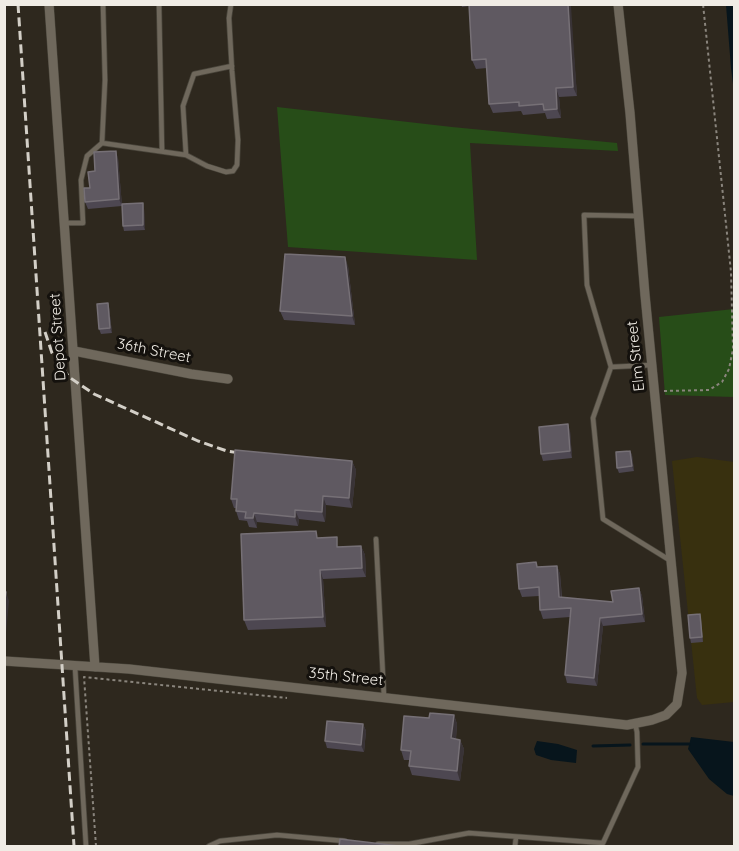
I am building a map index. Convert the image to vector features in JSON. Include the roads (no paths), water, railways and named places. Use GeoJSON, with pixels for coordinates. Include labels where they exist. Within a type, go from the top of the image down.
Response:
{"type":"FeatureCollection","features":[{"type":"Feature","properties":{"kind":"street","name":"Depot Street"},"geometry":{"type":"LineString","coordinates":[[49,4],[95,667]]}},
{"type":"Feature","properties":{"kind":"street","name":"Elm Street"},"geometry":{"type":"LineString","coordinates":[[618,4],[682,673],[677,704]]}},
{"type":"Feature","properties":{"kind":"street","name":"36th Street"},"geometry":{"type":"LineString","coordinates":[[74,351],[228,379]]}},
{"type":"Feature","properties":{"kind":"street","name":"35th Street"},"geometry":{"type":"LineString","coordinates":[[4,661],[129,669],[627,725],[666,715],[677,704]]}},
{"type":"Feature","properties":{"kind":"lane"},"geometry":{"type":"LineString","coordinates":[[64,223],[83,223],[81,180],[87,156],[102,143],[105,80],[103,4]]}},
{"type":"Feature","properties":{"kind":"lane"},"geometry":{"type":"LineString","coordinates":[[159,4],[162,151]]}},
{"type":"Feature","properties":{"kind":"lane"},"geometry":{"type":"LineString","coordinates":[[102,143],[186,155],[207,166],[226,172],[233,171],[237,165],[238,140],[229,18],[231,4]]}},
{"type":"Feature","properties":{"kind":"lane"},"geometry":{"type":"LineString","coordinates":[[186,155],[183,106],[194,74],[232,66]]}},
{"type":"Feature","properties":{"kind":"lane"},"geometry":{"type":"LineString","coordinates":[[639,216],[584,215],[587,285],[610,367],[593,418],[603,519],[671,561]]}},
{"type":"Feature","properties":{"kind":"lane"},"geometry":{"type":"LineString","coordinates":[[610,367],[652,365]]}},
{"type":"Feature","properties":{"kind":"lane"},"geometry":{"type":"LineString","coordinates":[[376,539],[384,697]]}},
{"type":"Feature","properties":{"kind":"lane"},"geometry":{"type":"LineString","coordinates":[[75,666],[86,846]]}},
{"type":"Feature","properties":{"kind":"lane"},"geometry":{"type":"LineString","coordinates":[[369,843],[409,844],[469,833],[602,845],[638,767],[635,723]]}},
{"type":"Feature","properties":{"kind":"lane"},"geometry":{"type":"LineString","coordinates":[[209,846],[220,841],[277,835],[346,841]]}},
{"type":"Feature","properties":{"kind":"lane"},"geometry":{"type":"LineString","coordinates":[[515,846],[516,837]]}},
{"type":"Feature","properties":{"kind":"waterway"},"geometry":{"type":"LineString","coordinates":[[643,744],[689,744]]}},
{"type":"Feature","properties":{"kind":"waterway"},"geometry":{"type":"LineString","coordinates":[[593,746],[630,745]]}},
{"type":"Feature","properties":{"kind":"railway"},"geometry":{"type":"LineString","coordinates":[[18,4],[74,846]]}},
{"type":"Feature","properties":{"kind":"railway"},"geometry":{"type":"LineString","coordinates":[[45,332],[52,353],[69,377],[94,394],[198,441],[227,451],[252,455]]}}]}
